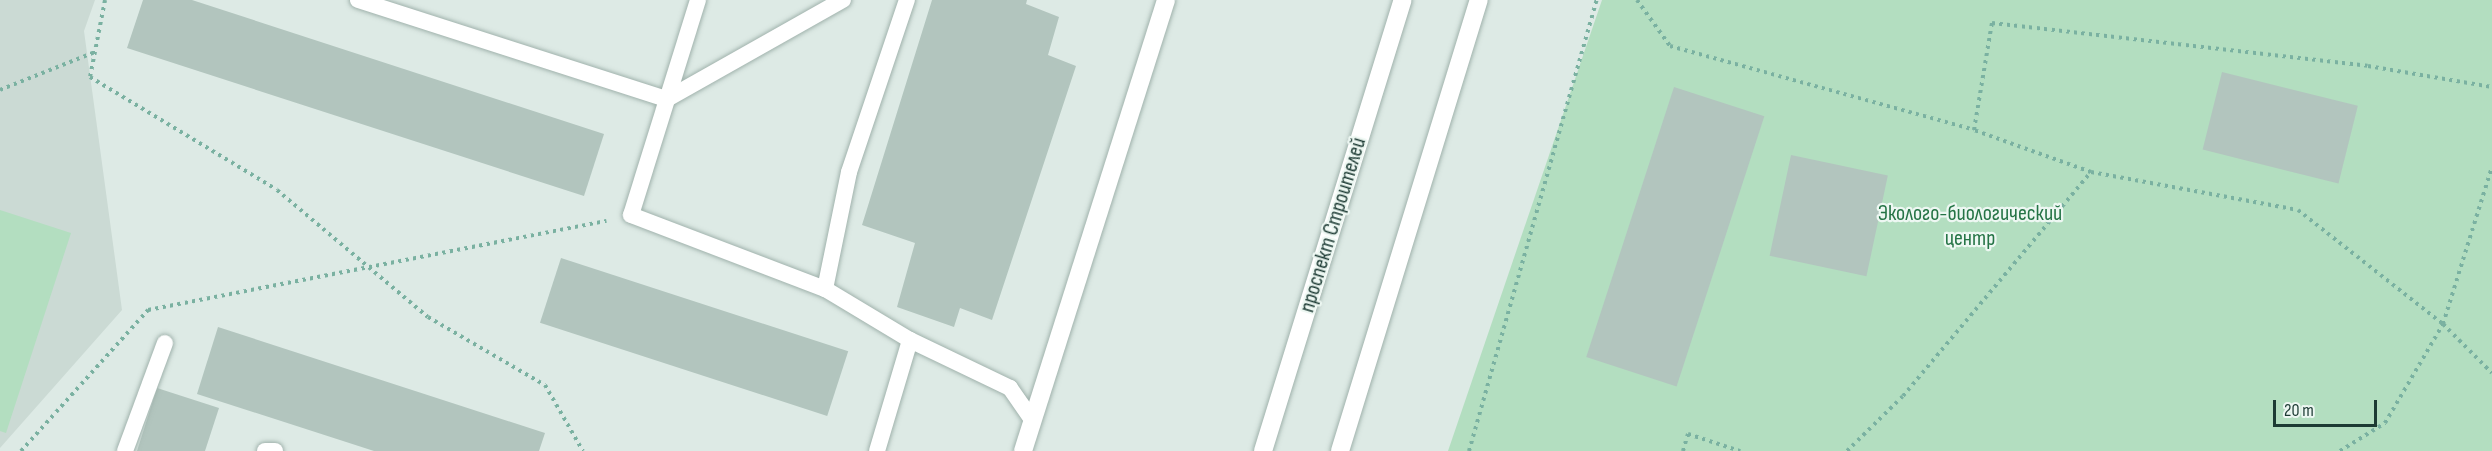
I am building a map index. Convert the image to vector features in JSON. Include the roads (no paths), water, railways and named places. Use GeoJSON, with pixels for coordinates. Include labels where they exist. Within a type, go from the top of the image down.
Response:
{"type":"FeatureCollection","features":[{"type":"Feature","properties":{"kind":"main road"},"geometry":{"type":"LineString","coordinates":[[1023,451],[1166,0]]}},
{"type":"Feature","properties":{"kind":"main road","name":"проспект Строителей"},"geometry":{"type":"LineString","coordinates":[[1263,451],[1403,0]]}},
{"type":"Feature","properties":{"kind":"main road"},"geometry":{"type":"LineString","coordinates":[[1340,451],[1479,0]]}},
{"type":"Feature","properties":{"kind":"lane"},"geometry":{"type":"LineString","coordinates":[[358,0],[667,99],[843,0]]}},
{"type":"Feature","properties":{"kind":"lane"},"geometry":{"type":"LineString","coordinates":[[698,0],[631,215],[825,289],[910,339],[1010,388],[1033,421]]}},
{"type":"Feature","properties":{"kind":"lane"},"geometry":{"type":"LineString","coordinates":[[825,289],[849,172],[908,0]]}},
{"type":"Feature","properties":{"kind":"lane"},"geometry":{"type":"LineString","coordinates":[[877,451],[910,339]]}},
{"type":"Feature","properties":{"kind":"lane"},"geometry":{"type":"LineString","coordinates":[[124,451],[165,344]]}},
{"type":"Feature","properties":{"kind":"lane"},"geometry":{"type":"LineString","coordinates":[[265,451],[275,451]]}},
{"type":"Feature","properties":{"kind":"park label","name":"Эколого-биологический центр"},"geometry":{"type":"Point","coordinates":[1970,226]}}]}
